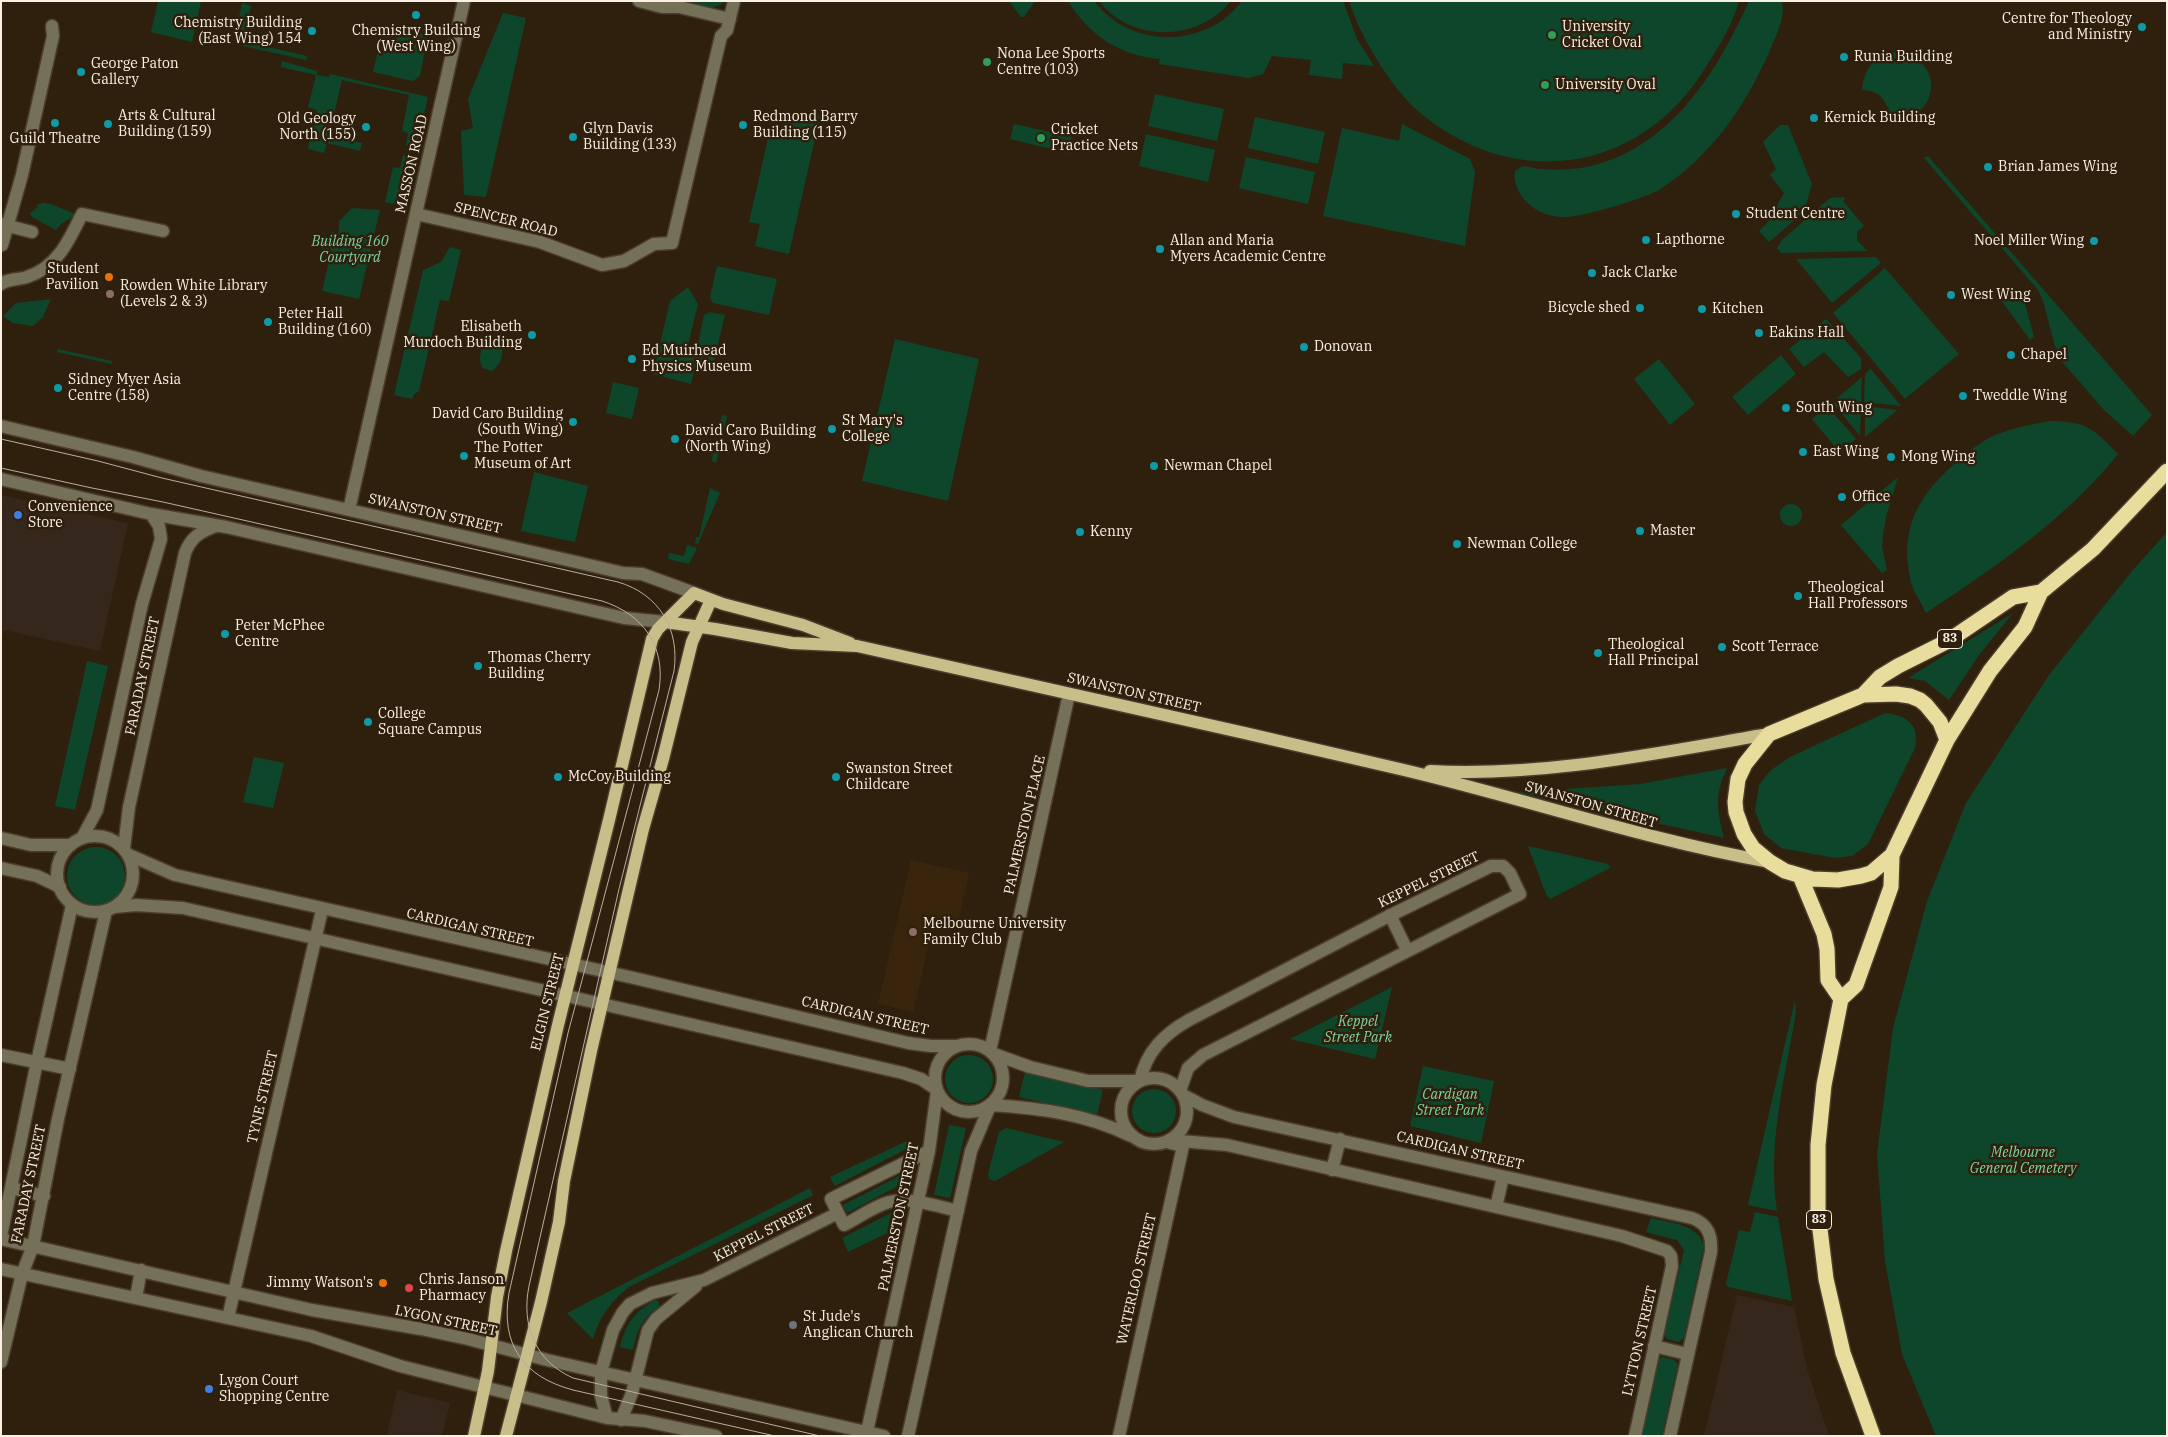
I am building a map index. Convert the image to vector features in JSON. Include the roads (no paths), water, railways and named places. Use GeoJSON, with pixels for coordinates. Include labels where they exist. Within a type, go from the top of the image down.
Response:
{"type":"FeatureCollection","features":[{"type":"Feature","properties":{"kind":"highway","name":"83"},"geometry":{"type":"LineString","coordinates":[[1873,1436],[1843,1353],[1826,1279],[1818,1213],[1818,1146],[1824,1085],[1841,999],[1856,985],[1890,887],[1892,856],[1947,740],[1990,671],[2025,627],[2041,592],[2093,548],[2167,471]]}},
{"type":"Feature","properties":{"kind":"highway","name":"83"},"geometry":{"type":"LineString","coordinates":[[1863,695],[1880,678],[1898,666],[1948,641],[2013,596],[2041,592]]}},
{"type":"Feature","properties":{"kind":"highway","name":"83"},"geometry":{"type":"LineString","coordinates":[[1892,856],[1870,873],[1855,878],[1812,879],[1800,876],[1770,862],[1753,848],[1744,834],[1736,812],[1735,802],[1738,779],[1744,764],[1769,734],[1863,695],[1896,694],[1920,700],[1934,714],[1947,740]]}},
{"type":"Feature","properties":{"kind":"highway"},"geometry":{"type":"LineString","coordinates":[[1800,876],[1824,934],[1827,949],[1828,980],[1841,999]]}},
{"type":"Feature","properties":{"kind":"main road","name":"SWANSTON STREET"},"geometry":{"type":"LineString","coordinates":[[694,593],[711,600],[796,623],[857,646],[1405,770],[1658,839],[1770,862]]}},
{"type":"Feature","properties":{"kind":"main road","name":"ELGIN STREET"},"geometry":{"type":"LineString","coordinates":[[474,1436],[492,1346],[499,1284],[565,994],[610,820],[650,644],[664,622],[694,593]]}},
{"type":"Feature","properties":{"kind":"main road"},"geometry":{"type":"LineString","coordinates":[[506,1436],[515,1395],[539,1310],[559,1222],[564,1181],[643,828],[664,759],[692,642],[711,600]]}},
{"type":"Feature","properties":{"kind":"main road","name":"SWANSTON STREET"},"geometry":{"type":"LineString","coordinates":[[664,622],[698,626],[792,643],[857,646]]}},
{"type":"Feature","properties":{"kind":"main road","name":"SWANSTON STREET"},"geometry":{"type":"LineString","coordinates":[[1405,770],[1478,773],[1510,772],[1623,759],[1769,734]]}},
{"type":"Feature","properties":{"kind":"street","name":"MASSON ROAD"},"geometry":{"type":"LineString","coordinates":[[348,510],[464,1]]}},
{"type":"Feature","properties":{"kind":"street"},"geometry":{"type":"LineString","coordinates":[[639,1],[662,7],[678,7],[730,19],[734,1]]}},
{"type":"Feature","properties":{"kind":"street","name":"SPENCER ROAD"},"geometry":{"type":"LineString","coordinates":[[416,214],[540,242],[602,264],[624,261],[654,244],[672,243],[721,36],[727,30],[730,19]]}},
{"type":"Feature","properties":{"kind":"street"},"geometry":{"type":"LineString","coordinates":[[2,245],[4,225],[22,175],[52,42],[52,26]]}},
{"type":"Feature","properties":{"kind":"street"},"geometry":{"type":"LineString","coordinates":[[1,284],[6,280],[26,278],[42,271],[59,257],[82,214],[163,231]]}},
{"type":"Feature","properties":{"kind":"street"},"geometry":{"type":"LineString","coordinates":[[4,225],[32,232]]}},
{"type":"Feature","properties":{"kind":"street","name":"SWANSTON STREET"},"geometry":{"type":"LineString","coordinates":[[1,426],[141,459],[201,476],[348,510],[623,573],[642,574],[694,593]]}},
{"type":"Feature","properties":{"kind":"street","name":"SWANSTON STREET"},"geometry":{"type":"LineString","coordinates":[[1,479],[151,514],[216,526],[617,616],[664,622]]}},
{"type":"Feature","properties":{"kind":"street","name":"FARADAY STREET"},"geometry":{"type":"LineString","coordinates":[[76,841],[97,810],[142,604],[161,539],[159,526],[151,514]]}},
{"type":"Feature","properties":{"kind":"street","name":"FARADAY STREET"},"geometry":{"type":"LineString","coordinates":[[126,852],[129,807],[185,553],[189,543],[197,534],[216,526]]}},
{"type":"Feature","properties":{"kind":"street","name":"PALMERSTON PLACE"},"geometry":{"type":"LineString","coordinates":[[992,1052],[1069,694]]}},
{"type":"Feature","properties":{"kind":"street"},"geometry":{"type":"LineString","coordinates":[[1,838],[32,845],[76,841],[93,835],[115,841],[126,852],[133,866],[133,878],[130,890],[124,900],[110,909]]}},
{"type":"Feature","properties":{"kind":"street"},"geometry":{"type":"LineString","coordinates":[[76,841],[63,853],[58,864],[57,876],[60,888],[72,905],[82,910],[94,912],[136,905],[184,908],[565,994],[903,1072],[921,1079],[937,1090],[948,1106],[962,1112],[977,1112],[990,1105],[998,1097],[1003,1083],[1001,1067],[992,1052]]}},
{"type":"Feature","properties":{"kind":"street","name":"CARDIGAN STREET"},"geometry":{"type":"LineString","coordinates":[[126,852],[175,876],[610,973],[908,1043],[931,1046],[956,1046]]}},
{"type":"Feature","properties":{"kind":"street","name":"KEPPEL STREET"},"geometry":{"type":"LineString","coordinates":[[1139,1081],[1151,1052],[1174,1028],[1390,915],[1491,866],[1503,866],[1510,873],[1520,894],[1203,1055],[1188,1068],[1181,1093]]}},
{"type":"Feature","properties":{"kind":"street"},"geometry":{"type":"LineString","coordinates":[[1,868],[37,876],[60,888]]}},
{"type":"Feature","properties":{"kind":"street","name":"FARADAY STREET"},"geometry":{"type":"LineString","coordinates":[[1,1237],[72,905]]}},
{"type":"Feature","properties":{"kind":"street","name":"FARADAY STREET"},"geometry":{"type":"LineString","coordinates":[[1,1362],[22,1274],[33,1246],[70,1069],[110,909]]}},
{"type":"Feature","properties":{"kind":"street","name":"TYNE STREET"},"geometry":{"type":"LineString","coordinates":[[228,1318],[322,910]]}},
{"type":"Feature","properties":{"kind":"street"},"geometry":{"type":"LineString","coordinates":[[1390,915],[1407,950]]}},
{"type":"Feature","properties":{"kind":"street"},"geometry":{"type":"LineString","coordinates":[[937,1090],[934,1074],[937,1064],[947,1052],[956,1046],[971,1044],[981,1046],[1030,1067],[1088,1081],[1162,1079],[1172,1083],[1181,1093],[1186,1105],[1185,1120],[1177,1134],[1167,1141]]}},
{"type":"Feature","properties":{"kind":"street"},"geometry":{"type":"LineString","coordinates":[[1,1055],[70,1069]]}},
{"type":"Feature","properties":{"kind":"street"},"geometry":{"type":"LineString","coordinates":[[1133,1137],[1123,1124],[1121,1109],[1126,1093],[1139,1081]]}},
{"type":"Feature","properties":{"kind":"street","name":"PALMERSTON STREET"},"geometry":{"type":"LineString","coordinates":[[867,1434],[929,1151],[937,1090]]}},
{"type":"Feature","properties":{"kind":"street","name":"CARDIGAN STREET"},"geometry":{"type":"LineString","coordinates":[[1181,1093],[1202,1106],[1228,1115],[1697,1220],[1709,1231],[1711,1252],[1687,1354]]}},
{"type":"Feature","properties":{"kind":"street"},"geometry":{"type":"LineString","coordinates":[[990,1105],[1038,1108],[1097,1121],[1148,1144],[1167,1141],[1227,1145],[1496,1207],[1503,1177]]}},
{"type":"Feature","properties":{"kind":"street"},"geometry":{"type":"LineString","coordinates":[[908,1436],[971,1150],[990,1105]]}},
{"type":"Feature","properties":{"kind":"street"},"geometry":{"type":"LineString","coordinates":[[1332,1170],[1340,1139]]}},
{"type":"Feature","properties":{"kind":"street","name":"WATERLOO STREET"},"geometry":{"type":"LineString","coordinates":[[1119,1436],[1183,1146],[1167,1141]]}},
{"type":"Feature","properties":{"kind":"street","name":"KEPPEL STREET"},"geometry":{"type":"LineString","coordinates":[[918,1202],[886,1203],[844,1225],[831,1199],[929,1151]]}},
{"type":"Feature","properties":{"kind":"street"},"geometry":{"type":"LineString","coordinates":[[12,1188],[44,1196]]}},
{"type":"Feature","properties":{"kind":"street"},"geometry":{"type":"LineString","coordinates":[[918,1202],[958,1211]]}},
{"type":"Feature","properties":{"kind":"street","name":"LYTTON STREET"},"geometry":{"type":"LineString","coordinates":[[1496,1207],[1622,1236],[1669,1253],[1672,1266],[1634,1436]]}},
{"type":"Feature","properties":{"kind":"street","name":"KEPPEL STREET"},"geometry":{"type":"LineString","coordinates":[[620,1420],[635,1380],[646,1333],[650,1326],[677,1301],[704,1280],[838,1213]]}},
{"type":"Feature","properties":{"kind":"street","name":"LYGON STREET"},"geometry":{"type":"LineString","coordinates":[[1,1237],[33,1246],[319,1311],[421,1329],[867,1434],[884,1436]]}},
{"type":"Feature","properties":{"kind":"street"},"geometry":{"type":"LineString","coordinates":[[1,1269],[311,1336],[400,1366],[608,1418],[645,1420],[716,1436]]}},
{"type":"Feature","properties":{"kind":"street"},"geometry":{"type":"LineString","coordinates":[[136,1298],[141,1270]]}},
{"type":"Feature","properties":{"kind":"street","name":"KEPPEL STREET"},"geometry":{"type":"LineString","coordinates":[[608,1418],[601,1396],[601,1372],[613,1330],[623,1312],[630,1304],[652,1293],[704,1280]]}},
{"type":"Feature","properties":{"kind":"street"},"geometry":{"type":"LineString","coordinates":[[1654,1346],[1687,1354],[1670,1436]]}},
{"type":"Feature","properties":{"kind":"tram line"},"geometry":{"type":"LineString","coordinates":[[1,439],[162,478],[618,582],[645,595],[655,604],[664,615],[674,641],[674,671],[619,889],[529,1286],[527,1300],[529,1328],[540,1352],[560,1371],[573,1378],[820,1436]]}},
{"type":"Feature","properties":{"kind":"tram line"},"geometry":{"type":"LineString","coordinates":[[1,468],[163,502],[602,601],[617,607],[640,623],[655,646],[659,659],[659,690],[568,1033],[509,1293],[508,1328],[512,1343],[519,1356],[541,1377],[556,1384],[573,1390],[775,1436]]}},
{"type":"Feature","properties":{"kind":"place","name":"Chemistry Building (West Wing)"},"geometry":{"type":"Point","coordinates":[416,15]}},
{"type":"Feature","properties":{"kind":"place","name":"Centre for Theology and Ministry"},"geometry":{"type":"Point","coordinates":[2142,27]}},
{"type":"Feature","properties":{"kind":"place","name":"Chemistry Building (East Wing) 154"},"geometry":{"type":"Point","coordinates":[312,31]}},
{"type":"Feature","properties":{"kind":"place","name":"University Cricket Oval"},"geometry":{"type":"Point","coordinates":[1552,35]}},
{"type":"Feature","properties":{"kind":"place","name":"Runia Building"},"geometry":{"type":"Point","coordinates":[1844,57]}},
{"type":"Feature","properties":{"kind":"place","name":"Nona Lee Sports Centre (103)"},"geometry":{"type":"Point","coordinates":[987,62]}},
{"type":"Feature","properties":{"kind":"place","name":"George Paton Gallery"},"geometry":{"type":"Point","coordinates":[81,72]}},
{"type":"Feature","properties":{"kind":"place","name":"University Oval"},"geometry":{"type":"Point","coordinates":[1545,85]}},
{"type":"Feature","properties":{"kind":"place","name":"Kernick Building"},"geometry":{"type":"Point","coordinates":[1814,118]}},
{"type":"Feature","properties":{"kind":"place","name":"Guild Theatre"},"geometry":{"type":"Point","coordinates":[55,123]}},
{"type":"Feature","properties":{"kind":"place","name":"Arts & Cultural Building (159)"},"geometry":{"type":"Point","coordinates":[108,124]}},
{"type":"Feature","properties":{"kind":"place","name":"Redmond Barry Building (115)"},"geometry":{"type":"Point","coordinates":[743,125]}},
{"type":"Feature","properties":{"kind":"place","name":"Old Geology North (155)"},"geometry":{"type":"Point","coordinates":[366,127]}},
{"type":"Feature","properties":{"kind":"place","name":"Glyn Davis Building (133)"},"geometry":{"type":"Point","coordinates":[573,137]}},
{"type":"Feature","properties":{"kind":"place","name":"Cricket Practice Nets"},"geometry":{"type":"Point","coordinates":[1041,138]}},
{"type":"Feature","properties":{"kind":"place","name":"Brian James Wing"},"geometry":{"type":"Point","coordinates":[1988,167]}},
{"type":"Feature","properties":{"kind":"place","name":"Student Centre"},"geometry":{"type":"Point","coordinates":[1736,214]}},
{"type":"Feature","properties":{"kind":"place","name":"Lapthorne"},"geometry":{"type":"Point","coordinates":[1646,240]}},
{"type":"Feature","properties":{"kind":"place","name":"Noel Miller Wing"},"geometry":{"type":"Point","coordinates":[2094,241]}},
{"type":"Feature","properties":{"kind":"place","name":"Allan and Maria Myers Academic Centre"},"geometry":{"type":"Point","coordinates":[1160,249]}},
{"type":"Feature","properties":{"kind":"place","name":"Jack Clarke"},"geometry":{"type":"Point","coordinates":[1592,273]}},
{"type":"Feature","properties":{"kind":"place","name":"Student Pavilion"},"geometry":{"type":"Point","coordinates":[109,277]}},
{"type":"Feature","properties":{"kind":"place","name":"Rowden White Library (Levels 2 & 3)"},"geometry":{"type":"Point","coordinates":[110,294]}},
{"type":"Feature","properties":{"kind":"place","name":"West Wing"},"geometry":{"type":"Point","coordinates":[1951,295]}},
{"type":"Feature","properties":{"kind":"place","name":"Bicycle shed"},"geometry":{"type":"Point","coordinates":[1640,308]}},
{"type":"Feature","properties":{"kind":"place","name":"Kitchen"},"geometry":{"type":"Point","coordinates":[1702,309]}},
{"type":"Feature","properties":{"kind":"place","name":"Peter Hall Building (160)"},"geometry":{"type":"Point","coordinates":[268,322]}},
{"type":"Feature","properties":{"kind":"place","name":"Eakins Hall"},"geometry":{"type":"Point","coordinates":[1759,333]}},
{"type":"Feature","properties":{"kind":"place","name":"Elisabeth Murdoch Building"},"geometry":{"type":"Point","coordinates":[532,335]}},
{"type":"Feature","properties":{"kind":"place","name":"Donovan"},"geometry":{"type":"Point","coordinates":[1304,347]}},
{"type":"Feature","properties":{"kind":"place","name":"Chapel"},"geometry":{"type":"Point","coordinates":[2011,355]}},
{"type":"Feature","properties":{"kind":"place","name":"Ed Muirhead Physics Museum"},"geometry":{"type":"Point","coordinates":[632,359]}},
{"type":"Feature","properties":{"kind":"place","name":"Sidney Myer Asia Centre (158)"},"geometry":{"type":"Point","coordinates":[58,388]}},
{"type":"Feature","properties":{"kind":"place","name":"Tweddle Wing"},"geometry":{"type":"Point","coordinates":[1963,396]}},
{"type":"Feature","properties":{"kind":"place","name":"South Wing"},"geometry":{"type":"Point","coordinates":[1786,408]}},
{"type":"Feature","properties":{"kind":"place","name":"David Caro Building (South Wing)"},"geometry":{"type":"Point","coordinates":[573,422]}},
{"type":"Feature","properties":{"kind":"place","name":"St Mary's College"},"geometry":{"type":"Point","coordinates":[832,429]}},
{"type":"Feature","properties":{"kind":"place","name":"David Caro Building (North Wing)"},"geometry":{"type":"Point","coordinates":[675,439]}},
{"type":"Feature","properties":{"kind":"place","name":"East Wing"},"geometry":{"type":"Point","coordinates":[1803,452]}},
{"type":"Feature","properties":{"kind":"place","name":"The Potter Museum of Art"},"geometry":{"type":"Point","coordinates":[464,456]}},
{"type":"Feature","properties":{"kind":"place","name":"Mong Wing"},"geometry":{"type":"Point","coordinates":[1891,457]}},
{"type":"Feature","properties":{"kind":"place","name":"Newman Chapel"},"geometry":{"type":"Point","coordinates":[1154,466]}},
{"type":"Feature","properties":{"kind":"place","name":"Office"},"geometry":{"type":"Point","coordinates":[1842,497]}},
{"type":"Feature","properties":{"kind":"place","name":"Convenience Store"},"geometry":{"type":"Point","coordinates":[18,515]}},
{"type":"Feature","properties":{"kind":"place","name":"Master"},"geometry":{"type":"Point","coordinates":[1640,531]}},
{"type":"Feature","properties":{"kind":"place","name":"Kenny"},"geometry":{"type":"Point","coordinates":[1080,532]}},
{"type":"Feature","properties":{"kind":"place","name":"Newman College"},"geometry":{"type":"Point","coordinates":[1457,544]}},
{"type":"Feature","properties":{"kind":"place","name":"Theological Hall Professors"},"geometry":{"type":"Point","coordinates":[1798,596]}},
{"type":"Feature","properties":{"kind":"place","name":"Peter McPhee Centre"},"geometry":{"type":"Point","coordinates":[225,634]}},
{"type":"Feature","properties":{"kind":"place","name":"Scott Terrace"},"geometry":{"type":"Point","coordinates":[1722,647]}},
{"type":"Feature","properties":{"kind":"place","name":"Theological Hall Principal"},"geometry":{"type":"Point","coordinates":[1598,653]}},
{"type":"Feature","properties":{"kind":"place","name":"Thomas Cherry Building"},"geometry":{"type":"Point","coordinates":[478,666]}},
{"type":"Feature","properties":{"kind":"place","name":"College Square Campus"},"geometry":{"type":"Point","coordinates":[368,722]}},
{"type":"Feature","properties":{"kind":"place","name":"McCoy Building"},"geometry":{"type":"Point","coordinates":[558,777]}},
{"type":"Feature","properties":{"kind":"place","name":"Swanston Street Childcare"},"geometry":{"type":"Point","coordinates":[836,777]}},
{"type":"Feature","properties":{"kind":"place","name":"Melbourne University Family Club"},"geometry":{"type":"Point","coordinates":[913,932]}},
{"type":"Feature","properties":{"kind":"place","name":"Jimmy Watson's"},"geometry":{"type":"Point","coordinates":[383,1283]}},
{"type":"Feature","properties":{"kind":"place","name":"Chris Janson Pharmacy"},"geometry":{"type":"Point","coordinates":[409,1288]}},
{"type":"Feature","properties":{"kind":"place","name":"St Jude's Anglican Church"},"geometry":{"type":"Point","coordinates":[793,1325]}},
{"type":"Feature","properties":{"kind":"place","name":"Lygon Court Shopping Centre"},"geometry":{"type":"Point","coordinates":[209,1389]}},
{"type":"Feature","properties":{"kind":"park label","name":"Building 160 Courtyard"},"geometry":{"type":"Point","coordinates":[350,250]}},
{"type":"Feature","properties":{"kind":"park label","name":"Keppel Street Park"},"geometry":{"type":"Point","coordinates":[1358,1030]}},
{"type":"Feature","properties":{"kind":"park label","name":"Cardigan Street Park"},"geometry":{"type":"Point","coordinates":[1450,1104]}},
{"type":"Feature","properties":{"kind":"park label","name":"Melbourne General Cemetery"},"geometry":{"type":"Point","coordinates":[2023,1162]}}]}
